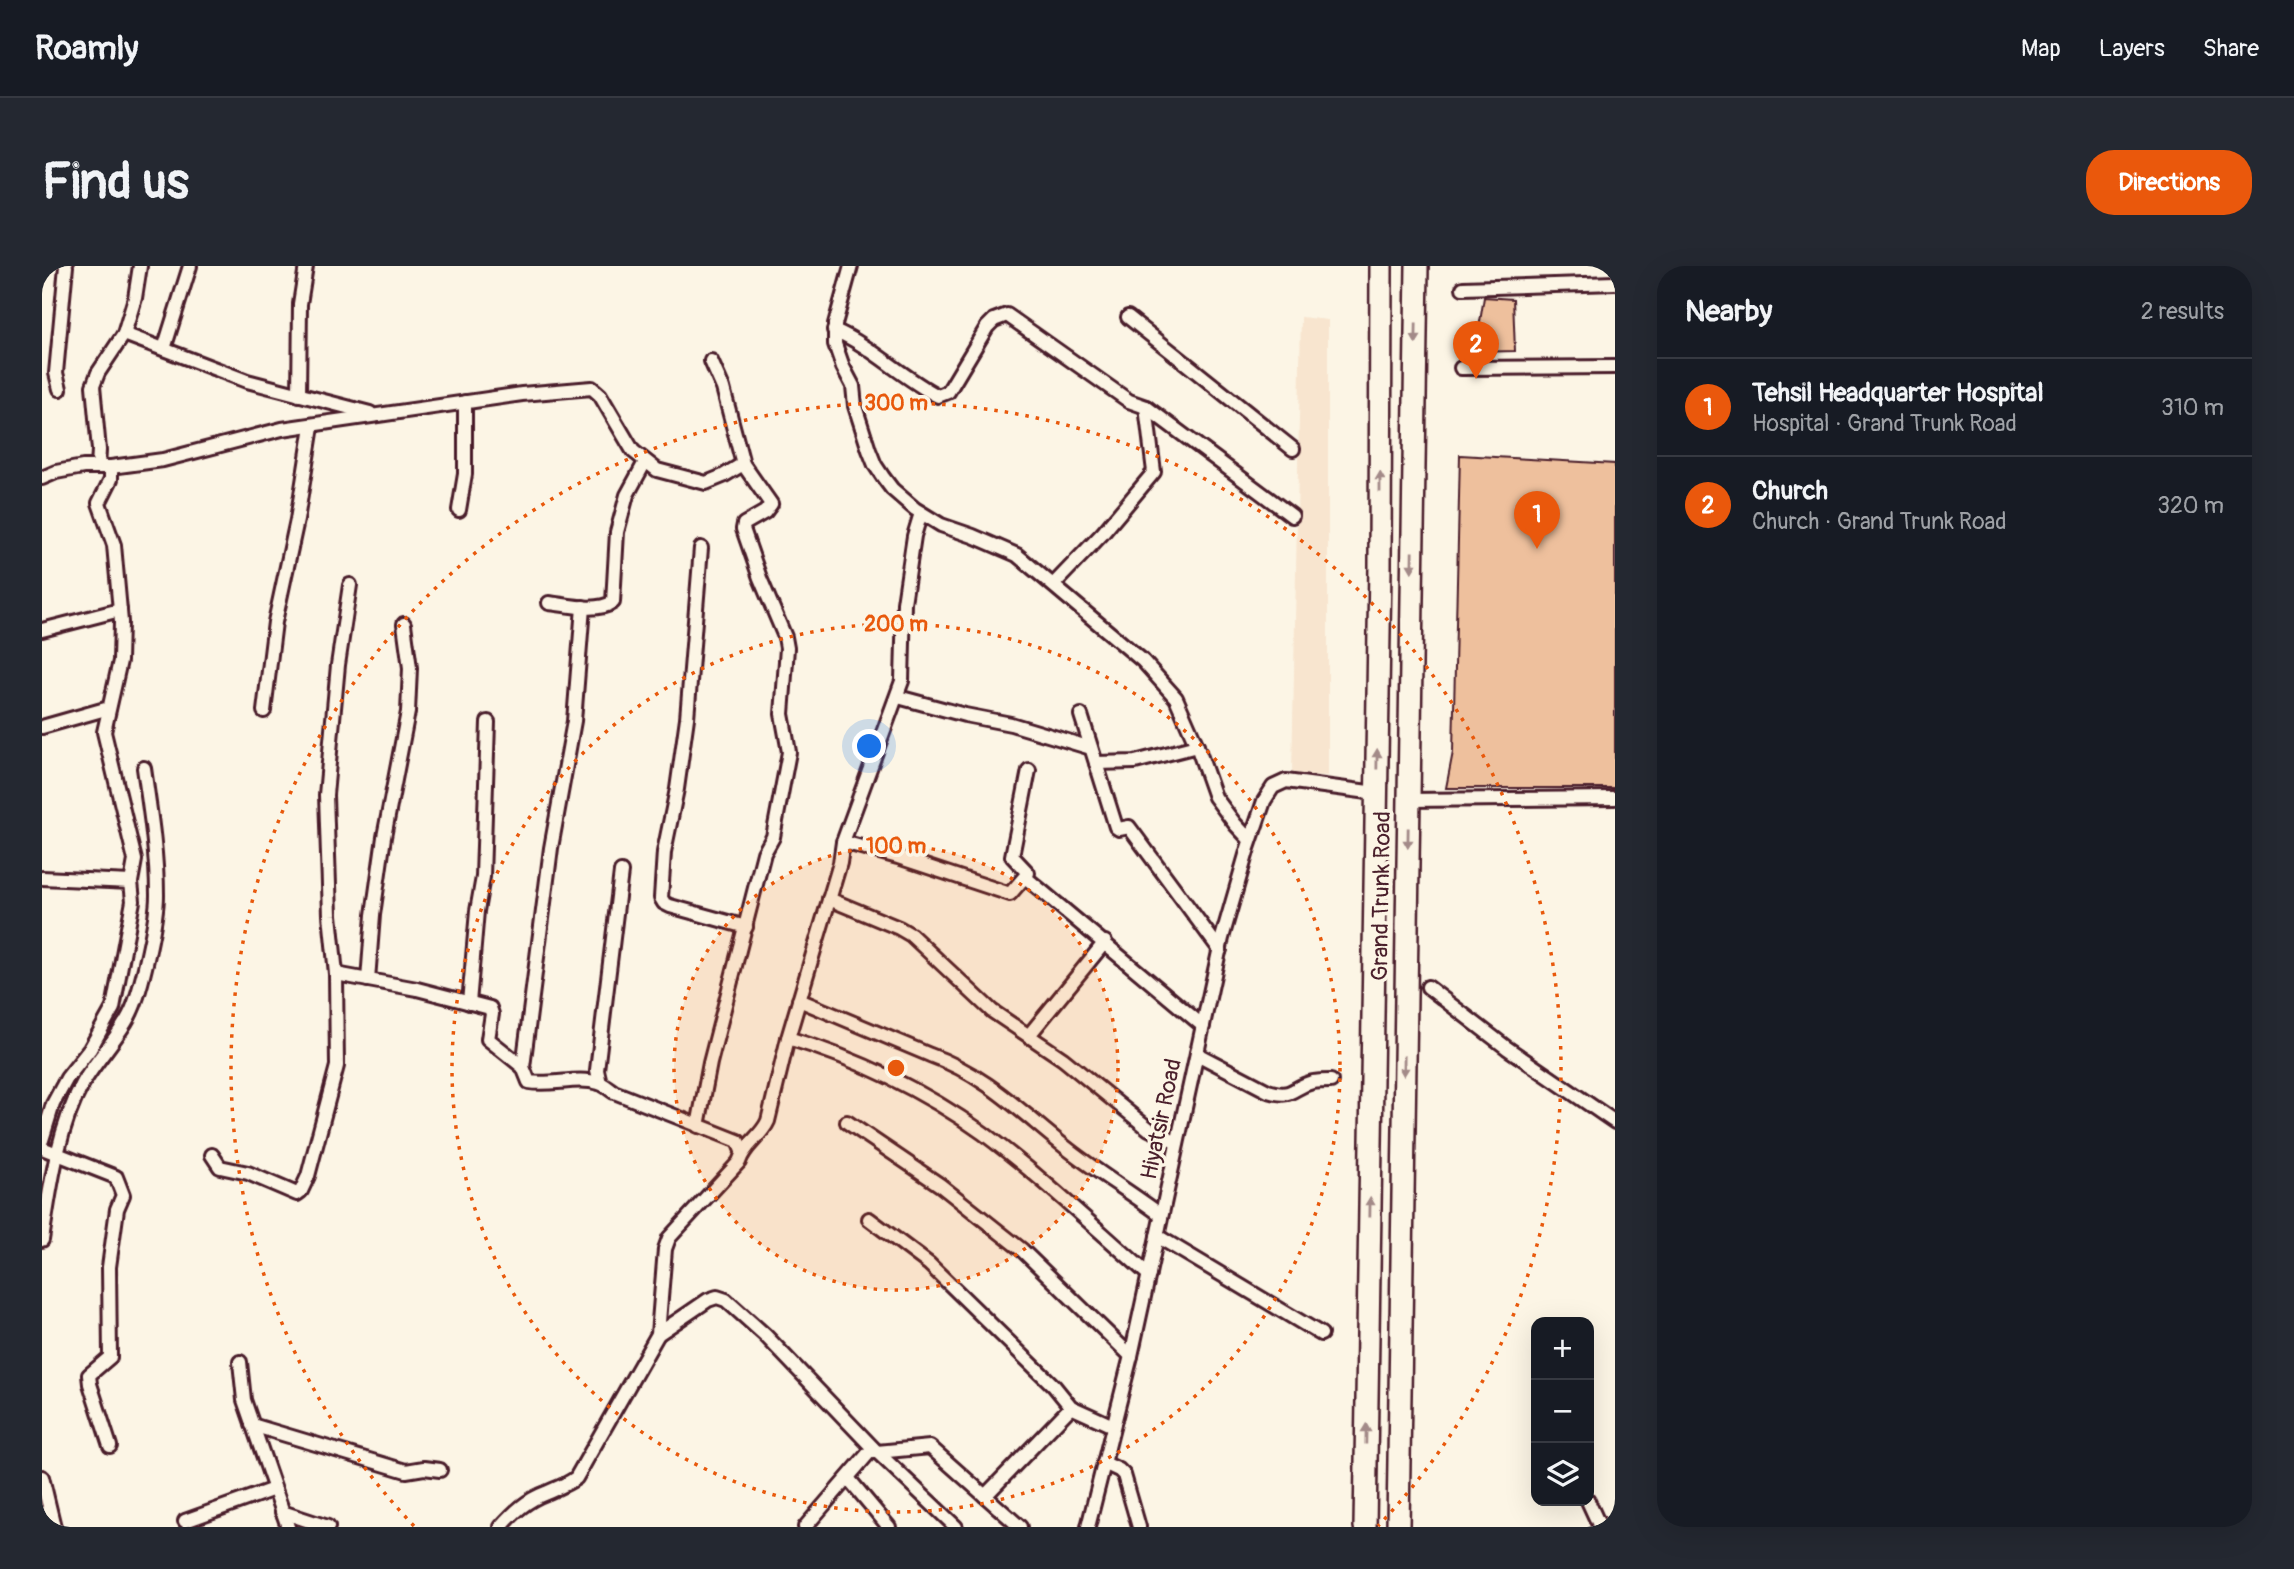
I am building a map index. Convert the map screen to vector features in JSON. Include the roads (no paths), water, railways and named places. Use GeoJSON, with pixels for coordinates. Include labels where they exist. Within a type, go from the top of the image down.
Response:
{"type":"FeatureCollection","features":[{"type":"Feature","properties":{"kind":"highway","name":"Grand Trunk Road"},"geometry":{"type":"LineString","coordinates":[[1365,1527],[1380,567],[1381,266]]}},
{"type":"Feature","properties":{"kind":"highway","name":"Grand Trunk Road"},"geometry":{"type":"LineString","coordinates":[[1398,1527],[1417,266]]}},
{"type":"Feature","properties":{"kind":"highway"},"geometry":{"type":"LineString","coordinates":[[1365,1479],[1398,1480]]}},
{"type":"Feature","properties":{"kind":"street"},"geometry":{"type":"LineString","coordinates":[[60,389],[56,373],[66,266]]}},
{"type":"Feature","properties":{"kind":"street"},"geometry":{"type":"LineString","coordinates":[[42,1240],[52,1104],[134,1006],[157,897],[104,732],[122,642],[114,545],[99,503],[107,471],[99,450],[93,386],[98,373],[124,334],[135,298],[140,266]]}},
{"type":"Feature","properties":{"kind":"street"},"geometry":{"type":"LineString","coordinates":[[164,349],[190,266]]}},
{"type":"Feature","properties":{"kind":"street"},"geometry":{"type":"LineString","coordinates":[[299,395],[300,304],[306,266]]}},
{"type":"Feature","properties":{"kind":"street"},"geometry":{"type":"LineString","coordinates":[[851,266],[834,330],[835,344],[853,386],[855,406],[875,465],[892,488],[921,513],[941,525],[1017,555],[1143,661],[1176,698],[1215,797],[1250,839]]}},
{"type":"Feature","properties":{"kind":"street"},"geometry":{"type":"LineString","coordinates":[[1463,288],[1615,284]]}},
{"type":"Feature","properties":{"kind":"street"},"geometry":{"type":"LineString","coordinates":[[834,330],[851,337],[911,382],[938,396],[948,392],[987,327],[994,320],[1007,315],[1129,401],[1146,407],[1292,516]]}},
{"type":"Feature","properties":{"kind":"street"},"geometry":{"type":"LineString","coordinates":[[1128,317],[1293,449]]}},
{"type":"Feature","properties":{"kind":"street"},"geometry":{"type":"LineString","coordinates":[[124,334],[247,381],[376,414]]}},
{"type":"Feature","properties":{"kind":"street"},"geometry":{"type":"LineString","coordinates":[[698,1126],[710,1063],[764,853],[773,837],[789,752],[782,714],[787,658],[785,636],[760,579],[743,529],[744,524],[765,512],[771,504],[743,464],[723,388],[711,361]]}},
{"type":"Feature","properties":{"kind":"street"},"geometry":{"type":"LineString","coordinates":[[1461,368],[1615,367]]}},
{"type":"Feature","properties":{"kind":"street"},"geometry":{"type":"LineString","coordinates":[[42,478],[56,472],[107,471],[163,460],[282,429],[522,394],[596,389],[624,439],[645,462],[665,474],[706,483],[743,464]]}},
{"type":"Feature","properties":{"kind":"street"},"geometry":{"type":"LineString","coordinates":[[459,510],[466,474],[466,402]]}},
{"type":"Feature","properties":{"kind":"street"},"geometry":{"type":"LineString","coordinates":[[1054,584],[1102,534],[1154,472],[1146,407]]}},
{"type":"Feature","properties":{"kind":"street"},"geometry":{"type":"LineString","coordinates":[[264,711],[275,622],[297,520],[312,426]]}},
{"type":"Feature","properties":{"kind":"street"},"geometry":{"type":"LineString","coordinates":[[549,603],[583,607],[606,606],[613,602],[617,532],[627,495],[645,462]]}},
{"type":"Feature","properties":{"kind":"street"},"geometry":{"type":"LineString","coordinates":[[501,1527],[524,1504],[565,1486],[576,1478],[658,1334],[668,1238],[738,1162],[742,1151],[763,1131],[768,1121],[788,1038],[840,863],[843,842],[898,697],[902,681],[902,632],[908,572],[921,513]]}},
{"type":"Feature","properties":{"kind":"street"},"geometry":{"type":"LineString","coordinates":[[701,548],[687,719],[664,852],[661,898],[670,906],[747,927]]}},
{"type":"Feature","properties":{"kind":"street"},"geometry":{"type":"LineString","coordinates":[[212,1155],[220,1167],[248,1173],[297,1194],[301,1191],[312,1163],[337,1066],[336,974],[330,915],[326,795],[338,664],[350,585]]}},
{"type":"Feature","properties":{"kind":"street"},"geometry":{"type":"LineString","coordinates":[[583,607],[574,721],[551,848],[523,1067],[529,1082],[600,1083],[614,1092],[738,1141],[742,1151]]}},
{"type":"Feature","properties":{"kind":"street"},"geometry":{"type":"LineString","coordinates":[[42,630],[120,610]]}},
{"type":"Feature","properties":{"kind":"street"},"geometry":{"type":"LineString","coordinates":[[368,980],[373,915],[384,837],[408,712],[410,668],[404,624]]}},
{"type":"Feature","properties":{"kind":"street"},"geometry":{"type":"LineString","coordinates":[[898,697],[1011,724],[1091,748]]}},
{"type":"Feature","properties":{"kind":"street"},"geometry":{"type":"LineString","coordinates":[[42,727],[109,708]]}},
{"type":"Feature","properties":{"kind":"street"},"geometry":{"type":"LineString","coordinates":[[1080,715],[1116,827],[1129,827],[1220,950]]}},
{"type":"Feature","properties":{"kind":"street"},"geometry":{"type":"LineString","coordinates":[[469,1003],[483,877],[488,722]]}},
{"type":"Feature","properties":{"kind":"street"},"geometry":{"type":"LineString","coordinates":[[1096,763],[1135,762],[1197,746]]}},
{"type":"Feature","properties":{"kind":"street"},"geometry":{"type":"LineString","coordinates":[[48,1149],[70,1112],[103,1041],[113,1008],[133,901],[131,882],[144,859],[144,768]]}},
{"type":"Feature","properties":{"kind":"street"},"geometry":{"type":"LineString","coordinates":[[843,842],[1010,894],[1028,873],[1012,856],[1029,770]]}},
{"type":"Feature","properties":{"kind":"street","name":"Hiyatsir Road"},"geometry":{"type":"LineString","coordinates":[[1088,1527],[1131,1356],[1220,950],[1250,839],[1264,801],[1273,787],[1286,781],[1376,793]]}},
{"type":"Feature","properties":{"kind":"street"},"geometry":{"type":"LineString","coordinates":[[1408,800],[1615,797]]}},
{"type":"Feature","properties":{"kind":"street"},"geometry":{"type":"LineString","coordinates":[[600,1083],[597,1070],[621,872]]}},
{"type":"Feature","properties":{"kind":"street"},"geometry":{"type":"LineString","coordinates":[[1025,877],[1203,1026]]}},
{"type":"Feature","properties":{"kind":"street"},"geometry":{"type":"LineString","coordinates":[[42,878],[131,882]]}},
{"type":"Feature","properties":{"kind":"street"},"geometry":{"type":"LineString","coordinates":[[829,899],[911,935],[992,1011],[1030,1034],[1149,1129],[1177,1143]]}},
{"type":"Feature","properties":{"kind":"street"},"geometry":{"type":"LineString","coordinates":[[1030,1034],[1105,942]]}},
{"type":"Feature","properties":{"kind":"street"},"geometry":{"type":"LineString","coordinates":[[336,974],[417,989],[490,1008],[492,1014],[488,1039],[523,1067]]}},
{"type":"Feature","properties":{"kind":"street"},"geometry":{"type":"LineString","coordinates":[[1428,987],[1507,1048],[1615,1122]]}},
{"type":"Feature","properties":{"kind":"street"},"geometry":{"type":"LineString","coordinates":[[799,1000],[958,1066],[1008,1100],[1066,1147],[1161,1215]]}},
{"type":"Feature","properties":{"kind":"street"},"geometry":{"type":"LineString","coordinates":[[788,1038],[837,1052],[879,1071],[925,1096],[981,1132],[1035,1174],[1149,1275]]}},
{"type":"Feature","properties":{"kind":"street"},"geometry":{"type":"LineString","coordinates":[[1197,1054],[1278,1094],[1292,1093],[1309,1083],[1331,1081]]}},
{"type":"Feature","properties":{"kind":"street"},"geometry":{"type":"LineString","coordinates":[[847,1122],[940,1185],[1022,1250],[1131,1356]]}},
{"type":"Feature","properties":{"kind":"street"},"geometry":{"type":"LineString","coordinates":[[48,1149],[116,1177],[122,1195],[117,1209],[109,1267],[110,1357],[89,1375],[110,1446]]}},
{"type":"Feature","properties":{"kind":"street"},"geometry":{"type":"LineString","coordinates":[[869,1219],[929,1264],[1054,1386],[1071,1407],[1113,1426]]}},
{"type":"Feature","properties":{"kind":"street"},"geometry":{"type":"LineString","coordinates":[[1157,1236],[1321,1334]]}},
{"type":"Feature","properties":{"kind":"street"},"geometry":{"type":"LineString","coordinates":[[658,1334],[708,1300],[717,1297],[726,1300],[765,1335],[875,1450],[956,1527]]}},
{"type":"Feature","properties":{"kind":"street"},"geometry":{"type":"LineString","coordinates":[[240,1362],[244,1400],[288,1527]]}},
{"type":"Feature","properties":{"kind":"street"},"geometry":{"type":"LineString","coordinates":[[985,1496],[1071,1407]]}},
{"type":"Feature","properties":{"kind":"street"},"geometry":{"type":"LineString","coordinates":[[252,1425],[406,1471],[424,1468],[440,1470]]}},
{"type":"Feature","properties":{"kind":"street"},"geometry":{"type":"LineString","coordinates":[[805,1527],[875,1450],[930,1447],[1020,1527]]}},
{"type":"Feature","properties":{"kind":"street"},"geometry":{"type":"LineString","coordinates":[[1104,1463],[1124,1475],[1139,1527]]}},
{"type":"Feature","properties":{"kind":"street"},"geometry":{"type":"LineString","coordinates":[[42,1477],[54,1527]]}},
{"type":"Feature","properties":{"kind":"street"},"geometry":{"type":"LineString","coordinates":[[848,1478],[889,1527]]}},
{"type":"Feature","properties":{"kind":"street"},"geometry":{"type":"LineString","coordinates":[[185,1521],[274,1489]]}},
{"type":"Feature","properties":{"kind":"street"},"geometry":{"type":"LineString","coordinates":[[1590,1506],[1600,1527]]}},
{"type":"Feature","properties":{"kind":"street"},"geometry":{"type":"LineString","coordinates":[[282,1512],[328,1527]]}},
{"type":"Feature","properties":{"kind":"place","name":"Church"},"geometry":{"type":"Point","coordinates":[1476,379]}},
{"type":"Feature","properties":{"kind":"place","name":"Tehsil Headquarter Hospital"},"geometry":{"type":"Point","coordinates":[1537,549]}}]}
